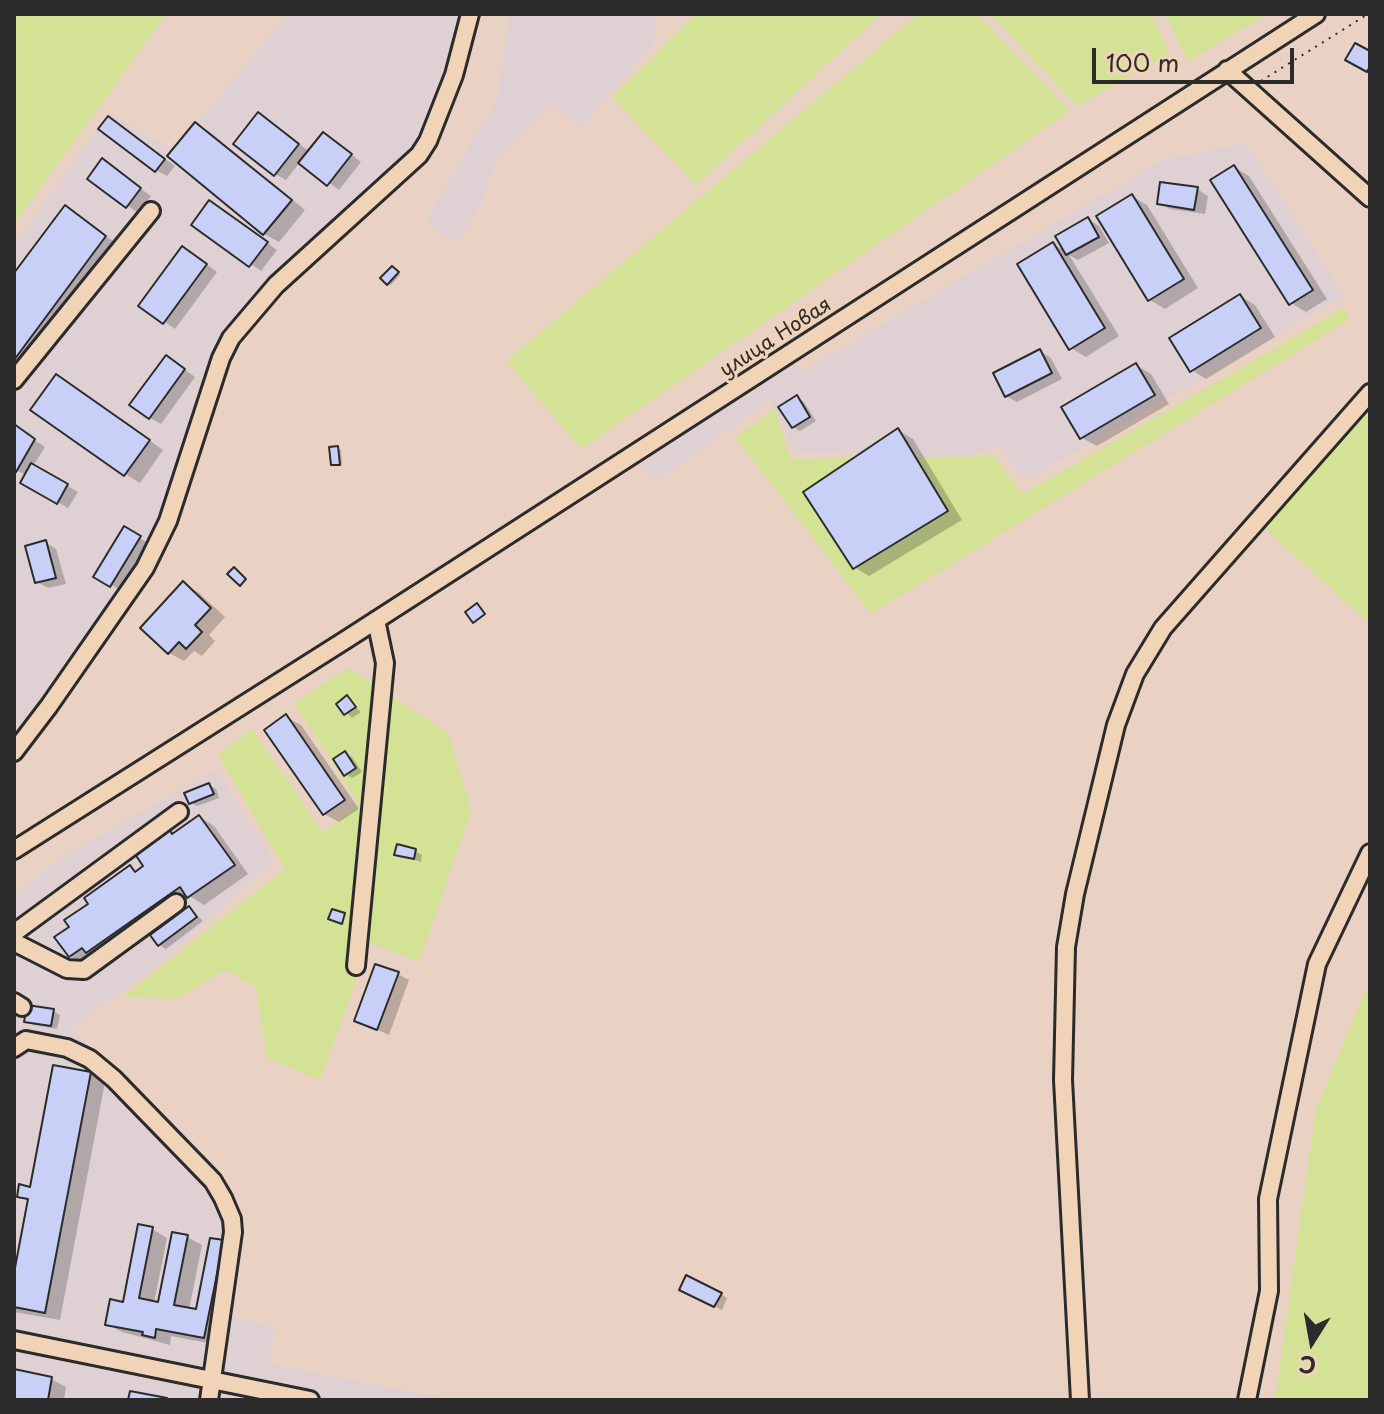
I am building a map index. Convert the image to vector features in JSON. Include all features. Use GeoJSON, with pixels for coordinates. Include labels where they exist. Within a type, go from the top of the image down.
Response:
{"type":"FeatureCollection","features":[{"type":"Feature","properties":{"kind":"street"},"geometry":{"type":"LineString","coordinates":[[16,746],[145,568],[168,521],[221,358],[231,338],[276,285],[419,155],[428,141],[454,75],[470,14]]}},
{"type":"Feature","properties":{"kind":"street","name":"улица Новая"},"geometry":{"type":"LineString","coordinates":[[14,850],[22,839],[347,639],[1316,14]]}},
{"type":"Feature","properties":{"kind":"street"},"geometry":{"type":"LineString","coordinates":[[1227,70],[1370,198]]}},
{"type":"Feature","properties":{"kind":"street"},"geometry":{"type":"LineString","coordinates":[[14,380],[151,211]]}},
{"type":"Feature","properties":{"kind":"street"},"geometry":{"type":"LineString","coordinates":[[1080,1400],[1063,1080],[1066,947],[1075,894],[1116,725],[1135,674],[1163,628],[1370,393]]}},
{"type":"Feature","properties":{"kind":"street"},"geometry":{"type":"LineString","coordinates":[[356,966],[385,663],[376,620]]}},
{"type":"Feature","properties":{"kind":"street"},"geometry":{"type":"LineString","coordinates":[[14,933],[179,812]]}},
{"type":"Feature","properties":{"kind":"street"},"geometry":{"type":"LineString","coordinates":[[1247,1400],[1269,1291],[1268,1199],[1317,964],[1370,853]]}},
{"type":"Feature","properties":{"kind":"street"},"geometry":{"type":"LineString","coordinates":[[14,942],[67,969],[84,970],[176,903]]}},
{"type":"Feature","properties":{"kind":"street"},"geometry":{"type":"LineString","coordinates":[[14,1048],[26,1040],[67,1048],[90,1059],[114,1079],[213,1181],[232,1219],[233,1232],[209,1400]]}},
{"type":"Feature","properties":{"kind":"street"},"geometry":{"type":"LineString","coordinates":[[14,1340],[310,1400]]}},
{"type":"Feature","properties":{"kind":"path"},"geometry":{"type":"LineString","coordinates":[[1248,89],[1368,14]]}},
{"type":"Feature","properties":{"kind":"shaded area"},"geometry":{"type":"Polygon","coordinates":[[[289,14],[464,14],[423,149],[288,277],[219,356],[175,506],[116,601],[44,703],[15,729],[14,246],[109,112],[173,150],[289,14]]]}},
{"type":"Feature","properties":{"kind":"shaded area"},"geometry":{"type":"Polygon","coordinates":[[[509,14],[658,14],[653,44],[581,129],[552,103],[497,157],[481,204],[458,243],[425,223],[498,96],[509,14]]]}},
{"type":"Feature","properties":{"kind":"shaded area"},"geometry":{"type":"Polygon","coordinates":[[[1246,143],[1344,296],[1025,481],[998,447],[960,458],[795,452],[770,400],[657,481],[639,465],[795,363],[802,372],[1162,160],[1246,143]]]}},
{"type":"Feature","properties":{"kind":"shaded area"},"geometry":{"type":"Polygon","coordinates":[[[216,769],[274,861],[152,970],[71,1028],[166,1114],[214,1165],[231,1192],[242,1223],[227,1316],[275,1327],[269,1364],[455,1400],[14,1400],[14,897],[61,858],[216,769]]]}},
{"type":"Feature","properties":{"kind":"green space"},"geometry":{"type":"Polygon","coordinates":[[[14,14],[166,14],[14,224],[14,14]]]}},
{"type":"Feature","properties":{"kind":"green space"},"geometry":{"type":"Polygon","coordinates":[[[696,14],[881,14],[696,185],[612,97],[696,14]]]}},
{"type":"Feature","properties":{"kind":"green space"},"geometry":{"type":"Polygon","coordinates":[[[918,14],[977,14],[1070,111],[581,449],[506,361],[918,14]]]}},
{"type":"Feature","properties":{"kind":"green space"},"geometry":{"type":"Polygon","coordinates":[[[990,14],[1151,14],[1170,54],[1077,106],[990,14]]]}},
{"type":"Feature","properties":{"kind":"green space"},"geometry":{"type":"Polygon","coordinates":[[[1165,14],[1267,14],[1188,61],[1165,14]]]}},
{"type":"Feature","properties":{"kind":"green space"},"geometry":{"type":"Polygon","coordinates":[[[1344,308],[1349,320],[871,614],[735,437],[775,409],[790,459],[994,456],[1023,494],[1344,308]]]}},
{"type":"Feature","properties":{"kind":"green space"},"geometry":{"type":"Polygon","coordinates":[[[1370,407],[1370,624],[1263,527],[1370,407]]]}},
{"type":"Feature","properties":{"kind":"green space"},"geometry":{"type":"Polygon","coordinates":[[[348,668],[449,734],[471,811],[419,962],[370,943],[320,1080],[267,1058],[256,987],[225,970],[176,999],[124,996],[285,869],[218,755],[252,729],[323,833],[359,804],[294,703],[348,668]]]}},
{"type":"Feature","properties":{"kind":"green space"},"geometry":{"type":"Polygon","coordinates":[[[1370,980],[1370,1400],[1275,1400],[1316,1109],[1370,980]]]}},
{"type":"Feature","properties":{"kind":"building"},"geometry":{"type":"Polygon","coordinates":[[[1355,43],[1370,51],[1367,72],[1345,60],[1355,43]]]}},
{"type":"Feature","properties":{"kind":"building"},"geometry":{"type":"Polygon","coordinates":[[[258,112],[299,144],[274,176],[233,144],[258,112]]]}},
{"type":"Feature","properties":{"kind":"building"},"geometry":{"type":"Polygon","coordinates":[[[108,116],[165,159],[155,172],[98,129],[108,116]]]}},
{"type":"Feature","properties":{"kind":"building"},"geometry":{"type":"Polygon","coordinates":[[[195,122],[292,200],[263,235],[167,156],[195,122]]]}},
{"type":"Feature","properties":{"kind":"building"},"geometry":{"type":"Polygon","coordinates":[[[323,132],[352,154],[327,186],[298,163],[323,132]]]}},
{"type":"Feature","properties":{"kind":"building"},"geometry":{"type":"Polygon","coordinates":[[[102,158],[141,188],[126,208],[87,179],[102,158]]]}},
{"type":"Feature","properties":{"kind":"building"},"geometry":{"type":"Polygon","coordinates":[[[1234,165],[1313,290],[1289,305],[1210,180],[1234,165]]]}},
{"type":"Feature","properties":{"kind":"building"},"geometry":{"type":"Polygon","coordinates":[[[1160,182],[1198,187],[1194,210],[1157,204],[1160,182]]]}},
{"type":"Feature","properties":{"kind":"building"},"geometry":{"type":"Polygon","coordinates":[[[1132,194],[1184,279],[1148,301],[1096,216],[1132,194]]]}},
{"type":"Feature","properties":{"kind":"building"},"geometry":{"type":"Polygon","coordinates":[[[209,200],[268,242],[249,267],[191,225],[209,200]]]}},
{"type":"Feature","properties":{"kind":"building"},"geometry":{"type":"Polygon","coordinates":[[[65,205],[106,236],[14,360],[14,273],[65,205]]]}},
{"type":"Feature","properties":{"kind":"building"},"geometry":{"type":"Polygon","coordinates":[[[1088,217],[1099,237],[1066,255],[1055,236],[1088,217]]]}},
{"type":"Feature","properties":{"kind":"building"},"geometry":{"type":"Polygon","coordinates":[[[1053,242],[1105,328],[1069,350],[1017,264],[1053,242]]]}},
{"type":"Feature","properties":{"kind":"building"},"geometry":{"type":"Polygon","coordinates":[[[182,246],[207,264],[163,324],[138,306],[182,246]]]}},
{"type":"Feature","properties":{"kind":"building"},"geometry":{"type":"Polygon","coordinates":[[[392,266],[399,272],[387,285],[380,278],[392,266]]]}},
{"type":"Feature","properties":{"kind":"building"},"geometry":{"type":"Polygon","coordinates":[[[1240,294],[1261,328],[1190,372],[1169,338],[1240,294]]]}},
{"type":"Feature","properties":{"kind":"building"},"geometry":{"type":"Polygon","coordinates":[[[1040,349],[1052,373],[1005,397],[993,373],[1040,349]]]}},
{"type":"Feature","properties":{"kind":"building"},"geometry":{"type":"Polygon","coordinates":[[[166,355],[185,369],[149,419],[129,405],[166,355]]]}},
{"type":"Feature","properties":{"kind":"building"},"geometry":{"type":"Polygon","coordinates":[[[1136,363],[1155,395],[1080,439],[1061,407],[1136,363]]]}},
{"type":"Feature","properties":{"kind":"building"},"geometry":{"type":"Polygon","coordinates":[[[56,374],[150,440],[124,476],[30,410],[56,374]]]}},
{"type":"Feature","properties":{"kind":"building"},"geometry":{"type":"Polygon","coordinates":[[[797,395],[810,417],[792,428],[778,407],[797,395]]]}},
{"type":"Feature","properties":{"kind":"building"},"geometry":{"type":"Polygon","coordinates":[[[14,424],[35,439],[16,472],[14,471],[14,424]]]}},
{"type":"Feature","properties":{"kind":"building"},"geometry":{"type":"Polygon","coordinates":[[[898,428],[948,511],[853,569],[803,492],[898,428]]]}},
{"type":"Feature","properties":{"kind":"building"},"geometry":{"type":"Polygon","coordinates":[[[338,446],[340,465],[331,465],[329,447],[338,446]]]}},
{"type":"Feature","properties":{"kind":"building"},"geometry":{"type":"Polygon","coordinates":[[[31,463],[68,484],[57,504],[20,483],[31,463]]]}},
{"type":"Feature","properties":{"kind":"building"},"geometry":{"type":"Polygon","coordinates":[[[124,526],[141,536],[110,587],[93,577],[124,526]]]}},
{"type":"Feature","properties":{"kind":"building"},"geometry":{"type":"Polygon","coordinates":[[[46,540],[56,578],[35,583],[25,546],[46,540]]]}},
{"type":"Feature","properties":{"kind":"building"},"geometry":{"type":"Polygon","coordinates":[[[234,567],[246,579],[240,586],[227,574],[234,567]]]}},
{"type":"Feature","properties":{"kind":"building"},"geometry":{"type":"Polygon","coordinates":[[[183,581],[211,608],[195,625],[202,632],[186,649],[179,642],[168,654],[140,628],[183,581]]]}},
{"type":"Feature","properties":{"kind":"building"},"geometry":{"type":"Polygon","coordinates":[[[477,603],[485,614],[473,623],[465,612],[477,603]]]}},
{"type":"Feature","properties":{"kind":"building"},"geometry":{"type":"Polygon","coordinates":[[[347,695],[356,707],[344,715],[336,704],[347,695]]]}},
{"type":"Feature","properties":{"kind":"building"},"geometry":{"type":"Polygon","coordinates":[[[286,714],[345,800],[323,815],[264,730],[286,714]]]}},
{"type":"Feature","properties":{"kind":"building"},"geometry":{"type":"Polygon","coordinates":[[[345,751],[356,768],[344,776],[333,759],[345,751]]]}},
{"type":"Feature","properties":{"kind":"building"},"geometry":{"type":"Polygon","coordinates":[[[209,783],[214,794],[189,804],[184,793],[209,783]]]}},
{"type":"Feature","properties":{"kind":"building"},"geometry":{"type":"Polygon","coordinates":[[[199,815],[235,865],[187,898],[180,887],[86,953],[82,948],[69,957],[54,937],[69,927],[64,920],[88,904],[84,898],[130,865],[135,872],[143,866],[135,854],[199,815]]]}},
{"type":"Feature","properties":{"kind":"building"},"geometry":{"type":"Polygon","coordinates":[[[397,844],[416,849],[414,859],[394,855],[397,844]]]}},
{"type":"Feature","properties":{"kind":"building"},"geometry":{"type":"Polygon","coordinates":[[[189,906],[197,917],[158,946],[150,935],[189,906]]]}},
{"type":"Feature","properties":{"kind":"building"},"geometry":{"type":"Polygon","coordinates":[[[332,909],[345,913],[342,924],[328,919],[332,909]]]}},
{"type":"Feature","properties":{"kind":"building"},"geometry":{"type":"Polygon","coordinates":[[[375,964],[399,972],[377,1030],[354,1021],[375,964]]]}},
{"type":"Feature","properties":{"kind":"building"},"geometry":{"type":"Polygon","coordinates":[[[27,1005],[54,1009],[51,1026],[24,1022],[27,1005]]]}},
{"type":"Feature","properties":{"kind":"building"},"geometry":{"type":"Polygon","coordinates":[[[53,1065],[91,1072],[45,1313],[14,1307],[14,1273],[28,1199],[17,1197],[19,1184],[30,1187],[53,1065]]]}},
{"type":"Feature","properties":{"kind":"building"},"geometry":{"type":"Polygon","coordinates":[[[138,1224],[153,1227],[139,1298],[158,1302],[172,1232],[188,1235],[174,1305],[196,1309],[210,1238],[224,1240],[204,1338],[156,1329],[155,1338],[142,1335],[143,1332],[105,1325],[110,1299],[123,1302],[138,1224]]]}},
{"type":"Feature","properties":{"kind":"building"},"geometry":{"type":"Polygon","coordinates":[[[686,1275],[722,1293],[714,1307],[679,1290],[686,1275]]]}},
{"type":"Feature","properties":{"kind":"building"},"geometry":{"type":"Polygon","coordinates":[[[14,1369],[52,1377],[48,1400],[14,1400],[14,1369]]]}},
{"type":"Feature","properties":{"kind":"building"},"geometry":{"type":"Polygon","coordinates":[[[130,1391],[167,1398],[167,1400],[128,1400],[130,1391]]]}}]}
